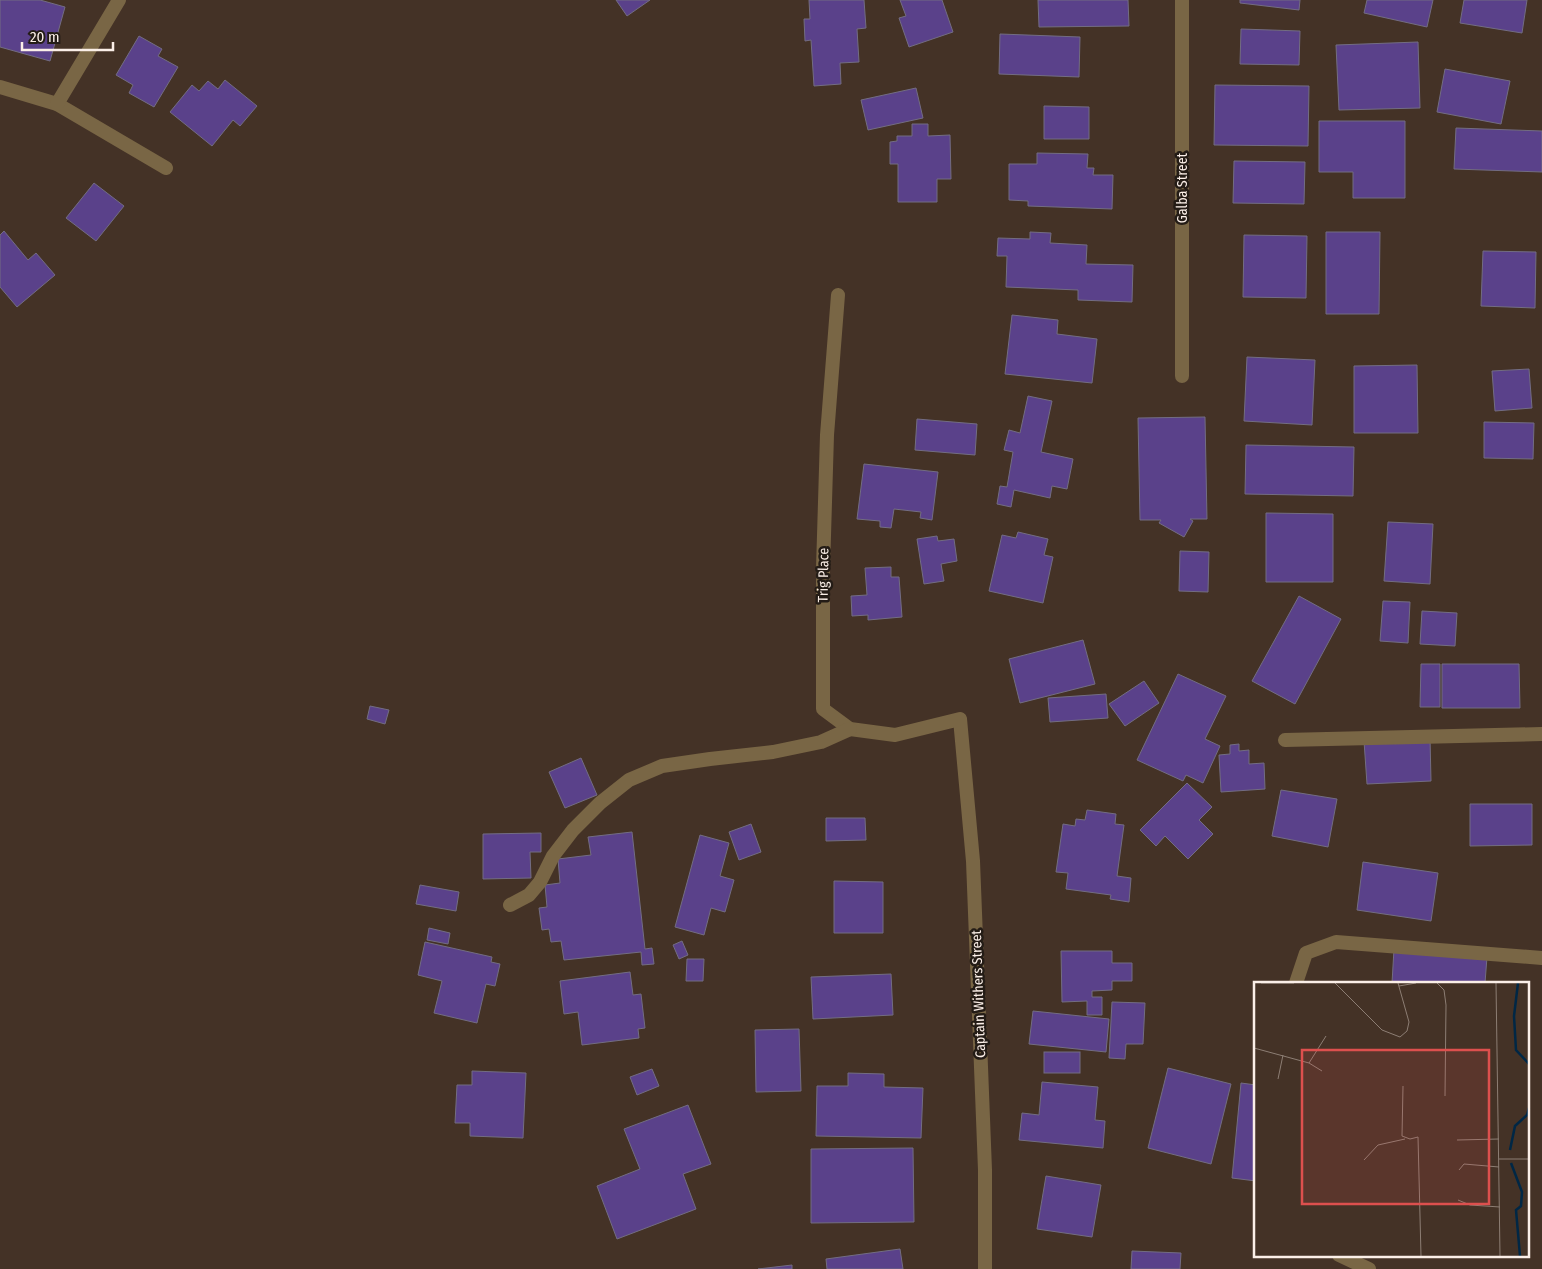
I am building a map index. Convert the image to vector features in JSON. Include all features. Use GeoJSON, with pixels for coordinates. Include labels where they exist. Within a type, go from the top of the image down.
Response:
{"type":"FeatureCollection","features":[{"type":"Feature","properties":{"kind":"street"},"geometry":{"type":"LineString","coordinates":[[57,104],[119,0]]}},
{"type":"Feature","properties":{"kind":"street","name":"Galba Street"},"geometry":{"type":"LineString","coordinates":[[1182,0],[1182,376]]}},
{"type":"Feature","properties":{"kind":"street"},"geometry":{"type":"LineString","coordinates":[[0,87],[57,104],[166,168]]}},
{"type":"Feature","properties":{"kind":"street","name":"Trig Place"},"geometry":{"type":"LineString","coordinates":[[838,295],[827,435],[823,569],[823,709],[850,729],[895,735],[960,719]]}},
{"type":"Feature","properties":{"kind":"street","name":"Captain Withers Street"},"geometry":{"type":"LineString","coordinates":[[960,719],[974,871],[985,1170],[985,1269]]}},
{"type":"Feature","properties":{"kind":"street"},"geometry":{"type":"LineString","coordinates":[[510,905],[529,895],[540,882],[553,856],[573,830],[600,803],[629,780],[662,766],[710,758],[773,752],[821,742],[850,729]]}},
{"type":"Feature","properties":{"kind":"street"},"geometry":{"type":"LineString","coordinates":[[1285,740],[1542,734]]}},
{"type":"Feature","properties":{"kind":"street"},"geometry":{"type":"LineString","coordinates":[[1296,982],[1306,953],[1336,942],[1542,958]]}},
{"type":"Feature","properties":{"kind":"street"},"geometry":{"type":"LineString","coordinates":[[1341,1256],[1369,1269]]}},
{"type":"Feature","properties":{"kind":"building"},"geometry":{"type":"Polygon","coordinates":[[[0,0],[40,0],[65,7],[50,61],[0,47],[0,0]]]}},
{"type":"Feature","properties":{"kind":"building"},"geometry":{"type":"Polygon","coordinates":[[[616,0],[650,0],[627,16],[616,0]]]}},
{"type":"Feature","properties":{"kind":"building"},"geometry":{"type":"Polygon","coordinates":[[[809,0],[864,0],[866,28],[857,29],[859,62],[840,63],[841,84],[814,86],[811,40],[805,41],[804,19],[810,19],[809,0]]]}},
{"type":"Feature","properties":{"kind":"building"},"geometry":{"type":"Polygon","coordinates":[[[900,0],[942,0],[953,32],[909,47],[899,18],[906,16],[900,0]]]}},
{"type":"Feature","properties":{"kind":"building"},"geometry":{"type":"Polygon","coordinates":[[[1038,0],[1128,0],[1129,26],[1039,27],[1038,0]]]}},
{"type":"Feature","properties":{"kind":"building"},"geometry":{"type":"Polygon","coordinates":[[[1240,0],[1300,0],[1299,10],[1240,3],[1240,0]]]}},
{"type":"Feature","properties":{"kind":"building"},"geometry":{"type":"Polygon","coordinates":[[[1367,0],[1433,0],[1427,27],[1364,13],[1367,0]]]}},
{"type":"Feature","properties":{"kind":"building"},"geometry":{"type":"Polygon","coordinates":[[[1464,0],[1527,0],[1522,33],[1460,23],[1464,0]]]}},
{"type":"Feature","properties":{"kind":"building"},"geometry":{"type":"Polygon","coordinates":[[[1241,29],[1300,31],[1299,65],[1240,64],[1241,29]]]}},
{"type":"Feature","properties":{"kind":"building"},"geometry":{"type":"Polygon","coordinates":[[[1000,34],[1080,37],[1079,77],[999,74],[1000,34]]]}},
{"type":"Feature","properties":{"kind":"building"},"geometry":{"type":"Polygon","coordinates":[[[139,36],[162,49],[158,56],[178,67],[154,107],[129,93],[133,85],[116,75],[139,36]]]}},
{"type":"Feature","properties":{"kind":"building"},"geometry":{"type":"Polygon","coordinates":[[[1418,42],[1420,108],[1339,110],[1336,45],[1418,42]]]}},
{"type":"Feature","properties":{"kind":"building"},"geometry":{"type":"Polygon","coordinates":[[[1445,69],[1510,81],[1501,124],[1437,112],[1445,69]]]}},
{"type":"Feature","properties":{"kind":"building"},"geometry":{"type":"Polygon","coordinates":[[[225,80],[257,106],[240,126],[233,120],[212,146],[170,112],[192,85],[199,91],[208,81],[218,89],[225,80]]]}},
{"type":"Feature","properties":{"kind":"building"},"geometry":{"type":"Polygon","coordinates":[[[1215,85],[1309,86],[1308,146],[1214,145],[1215,85]]]}},
{"type":"Feature","properties":{"kind":"building"},"geometry":{"type":"Polygon","coordinates":[[[916,88],[923,118],[868,130],[861,100],[916,88]]]}},
{"type":"Feature","properties":{"kind":"building"},"geometry":{"type":"Polygon","coordinates":[[[1044,106],[1089,107],[1089,139],[1044,139],[1044,106]]]}},
{"type":"Feature","properties":{"kind":"building"},"geometry":{"type":"Polygon","coordinates":[[[1319,121],[1405,121],[1405,198],[1353,198],[1353,172],[1319,172],[1319,121]]]}},
{"type":"Feature","properties":{"kind":"building"},"geometry":{"type":"Polygon","coordinates":[[[912,124],[928,124],[928,136],[950,135],[951,179],[937,179],[937,202],[898,202],[898,164],[890,164],[890,142],[897,141],[897,136],[912,136],[912,124]]]}},
{"type":"Feature","properties":{"kind":"building"},"geometry":{"type":"Polygon","coordinates":[[[1456,128],[1542,131],[1542,172],[1454,169],[1456,128]]]}},
{"type":"Feature","properties":{"kind":"building"},"geometry":{"type":"Polygon","coordinates":[[[1037,153],[1088,154],[1087,168],[1094,168],[1093,175],[1113,175],[1112,209],[1028,206],[1028,201],[1009,200],[1009,164],[1037,164],[1037,153]]]}},
{"type":"Feature","properties":{"kind":"building"},"geometry":{"type":"Polygon","coordinates":[[[1234,161],[1305,162],[1304,204],[1233,203],[1234,161]]]}},
{"type":"Feature","properties":{"kind":"building"},"geometry":{"type":"Polygon","coordinates":[[[94,183],[124,206],[96,241],[66,218],[94,183]]]}},
{"type":"Feature","properties":{"kind":"building"},"geometry":{"type":"Polygon","coordinates":[[[4,231],[28,260],[36,253],[55,275],[17,307],[0,287],[0,235],[4,231]]]}},
{"type":"Feature","properties":{"kind":"building"},"geometry":{"type":"Polygon","coordinates":[[[1030,232],[1051,233],[1050,243],[1087,245],[1086,264],[1133,265],[1132,302],[1078,300],[1078,290],[1006,287],[1007,256],[997,256],[998,238],[1030,239],[1030,232]]]}},
{"type":"Feature","properties":{"kind":"building"},"geometry":{"type":"Polygon","coordinates":[[[1326,232],[1380,232],[1379,314],[1326,314],[1326,232]]]}},
{"type":"Feature","properties":{"kind":"building"},"geometry":{"type":"Polygon","coordinates":[[[1244,235],[1307,236],[1306,298],[1243,297],[1244,235]]]}},
{"type":"Feature","properties":{"kind":"building"},"geometry":{"type":"Polygon","coordinates":[[[1483,251],[1536,252],[1535,308],[1481,306],[1483,251]]]}},
{"type":"Feature","properties":{"kind":"building"},"geometry":{"type":"Polygon","coordinates":[[[1012,315],[1058,320],[1057,334],[1097,339],[1092,383],[1005,374],[1012,315]]]}},
{"type":"Feature","properties":{"kind":"building"},"geometry":{"type":"Polygon","coordinates":[[[1247,357],[1315,360],[1312,425],[1244,421],[1247,357]]]}},
{"type":"Feature","properties":{"kind":"building"},"geometry":{"type":"Polygon","coordinates":[[[1417,365],[1418,433],[1354,433],[1354,366],[1417,365]]]}},
{"type":"Feature","properties":{"kind":"building"},"geometry":{"type":"Polygon","coordinates":[[[1529,369],[1532,408],[1495,411],[1492,371],[1529,369]]]}},
{"type":"Feature","properties":{"kind":"building"},"geometry":{"type":"Polygon","coordinates":[[[1028,396],[1052,401],[1041,452],[1073,459],[1067,489],[1052,486],[1050,498],[1014,490],[1011,507],[997,504],[1000,486],[1007,487],[1013,452],[1004,450],[1009,430],[1020,433],[1028,396]]]}},
{"type":"Feature","properties":{"kind":"building"},"geometry":{"type":"Polygon","coordinates":[[[1205,417],[1207,519],[1190,519],[1193,521],[1184,537],[1159,523],[1161,520],[1140,520],[1138,418],[1205,417]]]}},
{"type":"Feature","properties":{"kind":"building"},"geometry":{"type":"Polygon","coordinates":[[[917,419],[977,424],[975,455],[915,450],[917,419]]]}},
{"type":"Feature","properties":{"kind":"building"},"geometry":{"type":"Polygon","coordinates":[[[1484,422],[1534,423],[1533,459],[1484,458],[1484,422]]]}},
{"type":"Feature","properties":{"kind":"building"},"geometry":{"type":"Polygon","coordinates":[[[1246,445],[1354,447],[1353,496],[1245,494],[1246,445]]]}},
{"type":"Feature","properties":{"kind":"building"},"geometry":{"type":"Polygon","coordinates":[[[864,464],[938,472],[932,520],[920,518],[921,512],[894,509],[891,528],[880,527],[880,521],[857,519],[864,464]]]}},
{"type":"Feature","properties":{"kind":"building"},"geometry":{"type":"Polygon","coordinates":[[[1266,513],[1333,514],[1333,582],[1266,582],[1266,513]]]}},
{"type":"Feature","properties":{"kind":"building"},"geometry":{"type":"Polygon","coordinates":[[[1388,522],[1433,524],[1430,584],[1384,581],[1388,522]]]}},
{"type":"Feature","properties":{"kind":"building"},"geometry":{"type":"Polygon","coordinates":[[[1018,532],[1048,539],[1044,555],[1053,557],[1043,603],[989,591],[1002,535],[1016,538],[1018,532]]]}},
{"type":"Feature","properties":{"kind":"building"},"geometry":{"type":"Polygon","coordinates":[[[937,536],[938,541],[954,539],[957,561],[941,564],[944,581],[924,584],[917,539],[937,536]]]}},
{"type":"Feature","properties":{"kind":"building"},"geometry":{"type":"Polygon","coordinates":[[[1180,551],[1209,552],[1208,592],[1179,591],[1180,551]]]}},
{"type":"Feature","properties":{"kind":"building"},"geometry":{"type":"Polygon","coordinates":[[[891,567],[891,577],[899,577],[902,617],[868,620],[868,615],[852,616],[851,596],[867,595],[865,568],[891,567]]]}},
{"type":"Feature","properties":{"kind":"building"},"geometry":{"type":"Polygon","coordinates":[[[1299,596],[1341,619],[1295,704],[1252,681],[1299,596]]]}},
{"type":"Feature","properties":{"kind":"building"},"geometry":{"type":"Polygon","coordinates":[[[1383,601],[1410,602],[1408,643],[1380,641],[1383,601]]]}},
{"type":"Feature","properties":{"kind":"building"},"geometry":{"type":"Polygon","coordinates":[[[1422,611],[1457,613],[1455,646],[1420,644],[1422,611]]]}},
{"type":"Feature","properties":{"kind":"building"},"geometry":{"type":"Polygon","coordinates":[[[1083,640],[1095,684],[1020,703],[1009,659],[1083,640]]]}},
{"type":"Feature","properties":{"kind":"building"},"geometry":{"type":"Polygon","coordinates":[[[1421,664],[1440,664],[1440,707],[1420,707],[1421,664]]]}},
{"type":"Feature","properties":{"kind":"building"},"geometry":{"type":"Polygon","coordinates":[[[1442,664],[1519,664],[1520,708],[1442,708],[1442,664]]]}},
{"type":"Feature","properties":{"kind":"building"},"geometry":{"type":"Polygon","coordinates":[[[1178,674],[1226,696],[1205,739],[1220,746],[1203,783],[1186,775],[1183,781],[1137,760],[1178,674]]]}},
{"type":"Feature","properties":{"kind":"building"},"geometry":{"type":"Polygon","coordinates":[[[1144,681],[1159,703],[1125,726],[1109,704],[1144,681]]]}},
{"type":"Feature","properties":{"kind":"building"},"geometry":{"type":"Polygon","coordinates":[[[1106,694],[1108,718],[1050,722],[1048,698],[1106,694]]]}},
{"type":"Feature","properties":{"kind":"building"},"geometry":{"type":"Polygon","coordinates":[[[370,706],[389,710],[385,724],[367,719],[370,706]]]}},
{"type":"Feature","properties":{"kind":"building"},"geometry":{"type":"Polygon","coordinates":[[[1430,738],[1431,781],[1367,784],[1364,741],[1430,738]]]}},
{"type":"Feature","properties":{"kind":"building"},"geometry":{"type":"Polygon","coordinates":[[[1239,744],[1239,751],[1249,750],[1249,764],[1264,763],[1265,789],[1221,792],[1219,755],[1230,754],[1230,745],[1239,744]]]}},
{"type":"Feature","properties":{"kind":"building"},"geometry":{"type":"Polygon","coordinates":[[[581,758],[597,795],[565,808],[549,772],[581,758]]]}},
{"type":"Feature","properties":{"kind":"building"},"geometry":{"type":"Polygon","coordinates":[[[1187,783],[1212,807],[1199,820],[1213,834],[1188,859],[1165,836],[1156,846],[1140,830],[1187,783]]]}},
{"type":"Feature","properties":{"kind":"building"},"geometry":{"type":"Polygon","coordinates":[[[1281,790],[1337,799],[1328,847],[1272,836],[1281,790]]]}},
{"type":"Feature","properties":{"kind":"building"},"geometry":{"type":"Polygon","coordinates":[[[1470,804],[1532,804],[1532,845],[1470,846],[1470,804]]]}},
{"type":"Feature","properties":{"kind":"building"},"geometry":{"type":"Polygon","coordinates":[[[1087,810],[1116,814],[1115,824],[1124,825],[1117,876],[1131,878],[1129,902],[1110,899],[1111,895],[1066,889],[1068,873],[1056,872],[1063,824],[1075,826],[1076,819],[1085,820],[1087,810]]]}},
{"type":"Feature","properties":{"kind":"building"},"geometry":{"type":"Polygon","coordinates":[[[826,818],[865,818],[866,840],[826,841],[826,818]]]}},
{"type":"Feature","properties":{"kind":"building"},"geometry":{"type":"Polygon","coordinates":[[[751,824],[761,852],[739,860],[729,832],[751,824]]]}},
{"type":"Feature","properties":{"kind":"building"},"geometry":{"type":"Polygon","coordinates":[[[632,832],[645,949],[652,948],[654,964],[642,965],[641,952],[564,960],[561,941],[551,942],[549,929],[542,930],[539,908],[547,907],[545,885],[560,883],[558,859],[591,855],[588,837],[632,832]]]}},
{"type":"Feature","properties":{"kind":"building"},"geometry":{"type":"Polygon","coordinates":[[[541,833],[541,852],[530,852],[531,878],[483,879],[483,834],[541,833]]]}},
{"type":"Feature","properties":{"kind":"building"},"geometry":{"type":"Polygon","coordinates":[[[700,835],[729,843],[720,876],[734,880],[725,912],[711,908],[704,935],[675,927],[700,835]]]}},
{"type":"Feature","properties":{"kind":"building"},"geometry":{"type":"Polygon","coordinates":[[[1363,862],[1438,873],[1431,921],[1357,910],[1363,862]]]}},
{"type":"Feature","properties":{"kind":"building"},"geometry":{"type":"Polygon","coordinates":[[[834,881],[883,882],[883,933],[834,933],[834,881]]]}},
{"type":"Feature","properties":{"kind":"building"},"geometry":{"type":"Polygon","coordinates":[[[420,885],[459,892],[456,911],[416,904],[420,885]]]}},
{"type":"Feature","properties":{"kind":"building"},"geometry":{"type":"Polygon","coordinates":[[[429,928],[450,933],[448,944],[427,940],[429,928]]]}},
{"type":"Feature","properties":{"kind":"building"},"geometry":{"type":"Polygon","coordinates":[[[682,941],[688,955],[679,959],[673,945],[682,941]]]}},
{"type":"Feature","properties":{"kind":"building"},"geometry":{"type":"Polygon","coordinates":[[[425,942],[492,957],[491,962],[500,964],[495,986],[486,984],[477,1023],[434,1013],[442,981],[418,975],[425,942]]]}},
{"type":"Feature","properties":{"kind":"building"},"geometry":{"type":"Polygon","coordinates":[[[1394,949],[1487,957],[1485,982],[1392,982],[1394,949]]]}},
{"type":"Feature","properties":{"kind":"building"},"geometry":{"type":"Polygon","coordinates":[[[1061,951],[1112,951],[1112,963],[1132,963],[1132,981],[1112,981],[1112,990],[1092,991],[1092,997],[1102,997],[1102,1015],[1087,1015],[1087,1001],[1062,1002],[1061,951]]]}},
{"type":"Feature","properties":{"kind":"building"},"geometry":{"type":"Polygon","coordinates":[[[687,959],[704,959],[703,981],[686,981],[687,959]]]}},
{"type":"Feature","properties":{"kind":"building"},"geometry":{"type":"Polygon","coordinates":[[[630,972],[633,995],[641,994],[645,1028],[638,1029],[639,1038],[582,1045],[578,1012],[564,1014],[560,981],[630,972]]]}},
{"type":"Feature","properties":{"kind":"building"},"geometry":{"type":"Polygon","coordinates":[[[891,974],[893,1015],[813,1019],[811,977],[891,974]]]}},
{"type":"Feature","properties":{"kind":"building"},"geometry":{"type":"Polygon","coordinates":[[[1112,1002],[1145,1003],[1143,1044],[1126,1044],[1125,1059],[1109,1058],[1112,1002]]]}},
{"type":"Feature","properties":{"kind":"building"},"geometry":{"type":"Polygon","coordinates":[[[1033,1011],[1109,1019],[1106,1052],[1029,1044],[1033,1011]]]}},
{"type":"Feature","properties":{"kind":"building"},"geometry":{"type":"Polygon","coordinates":[[[799,1029],[801,1091],[756,1092],[755,1030],[799,1029]]]}},
{"type":"Feature","properties":{"kind":"building"},"geometry":{"type":"Polygon","coordinates":[[[1044,1052],[1080,1052],[1080,1073],[1044,1073],[1044,1052]]]}},
{"type":"Feature","properties":{"kind":"building"},"geometry":{"type":"Polygon","coordinates":[[[1168,1068],[1231,1084],[1211,1164],[1148,1148],[1168,1068]]]}},
{"type":"Feature","properties":{"kind":"building"},"geometry":{"type":"Polygon","coordinates":[[[652,1069],[659,1086],[637,1095],[630,1077],[652,1069]]]}},
{"type":"Feature","properties":{"kind":"building"},"geometry":{"type":"Polygon","coordinates":[[[472,1071],[526,1073],[523,1138],[470,1136],[470,1123],[455,1123],[457,1085],[472,1085],[472,1071]]]}},
{"type":"Feature","properties":{"kind":"building"},"geometry":{"type":"Polygon","coordinates":[[[848,1073],[884,1074],[884,1087],[923,1088],[921,1138],[816,1136],[817,1086],[848,1086],[848,1073]]]}},
{"type":"Feature","properties":{"kind":"building"},"geometry":{"type":"Polygon","coordinates":[[[1042,1082],[1098,1087],[1095,1120],[1105,1121],[1103,1148],[1019,1140],[1022,1113],[1039,1115],[1042,1082]]]}},
{"type":"Feature","properties":{"kind":"building"},"geometry":{"type":"Polygon","coordinates":[[[1241,1083],[1254,1085],[1254,1181],[1232,1178],[1241,1083]]]}},
{"type":"Feature","properties":{"kind":"building"},"geometry":{"type":"Polygon","coordinates":[[[688,1105],[711,1164],[683,1174],[696,1209],[617,1239],[597,1186],[640,1169],[624,1129],[688,1105]]]}},
{"type":"Feature","properties":{"kind":"building"},"geometry":{"type":"Polygon","coordinates":[[[913,1148],[914,1222],[811,1223],[811,1149],[913,1148]]]}},
{"type":"Feature","properties":{"kind":"building"},"geometry":{"type":"Polygon","coordinates":[[[1046,1176],[1101,1185],[1092,1237],[1037,1229],[1046,1176]]]}},
{"type":"Feature","properties":{"kind":"building"},"geometry":{"type":"Polygon","coordinates":[[[900,1249],[903,1269],[827,1269],[826,1259],[900,1249]]]}},
{"type":"Feature","properties":{"kind":"building"},"geometry":{"type":"Polygon","coordinates":[[[1132,1251],[1181,1253],[1180,1269],[1131,1269],[1132,1251]]]}},
{"type":"Feature","properties":{"kind":"building"},"geometry":{"type":"Polygon","coordinates":[[[792,1265],[792,1269],[758,1269],[792,1265]]]}}]}
